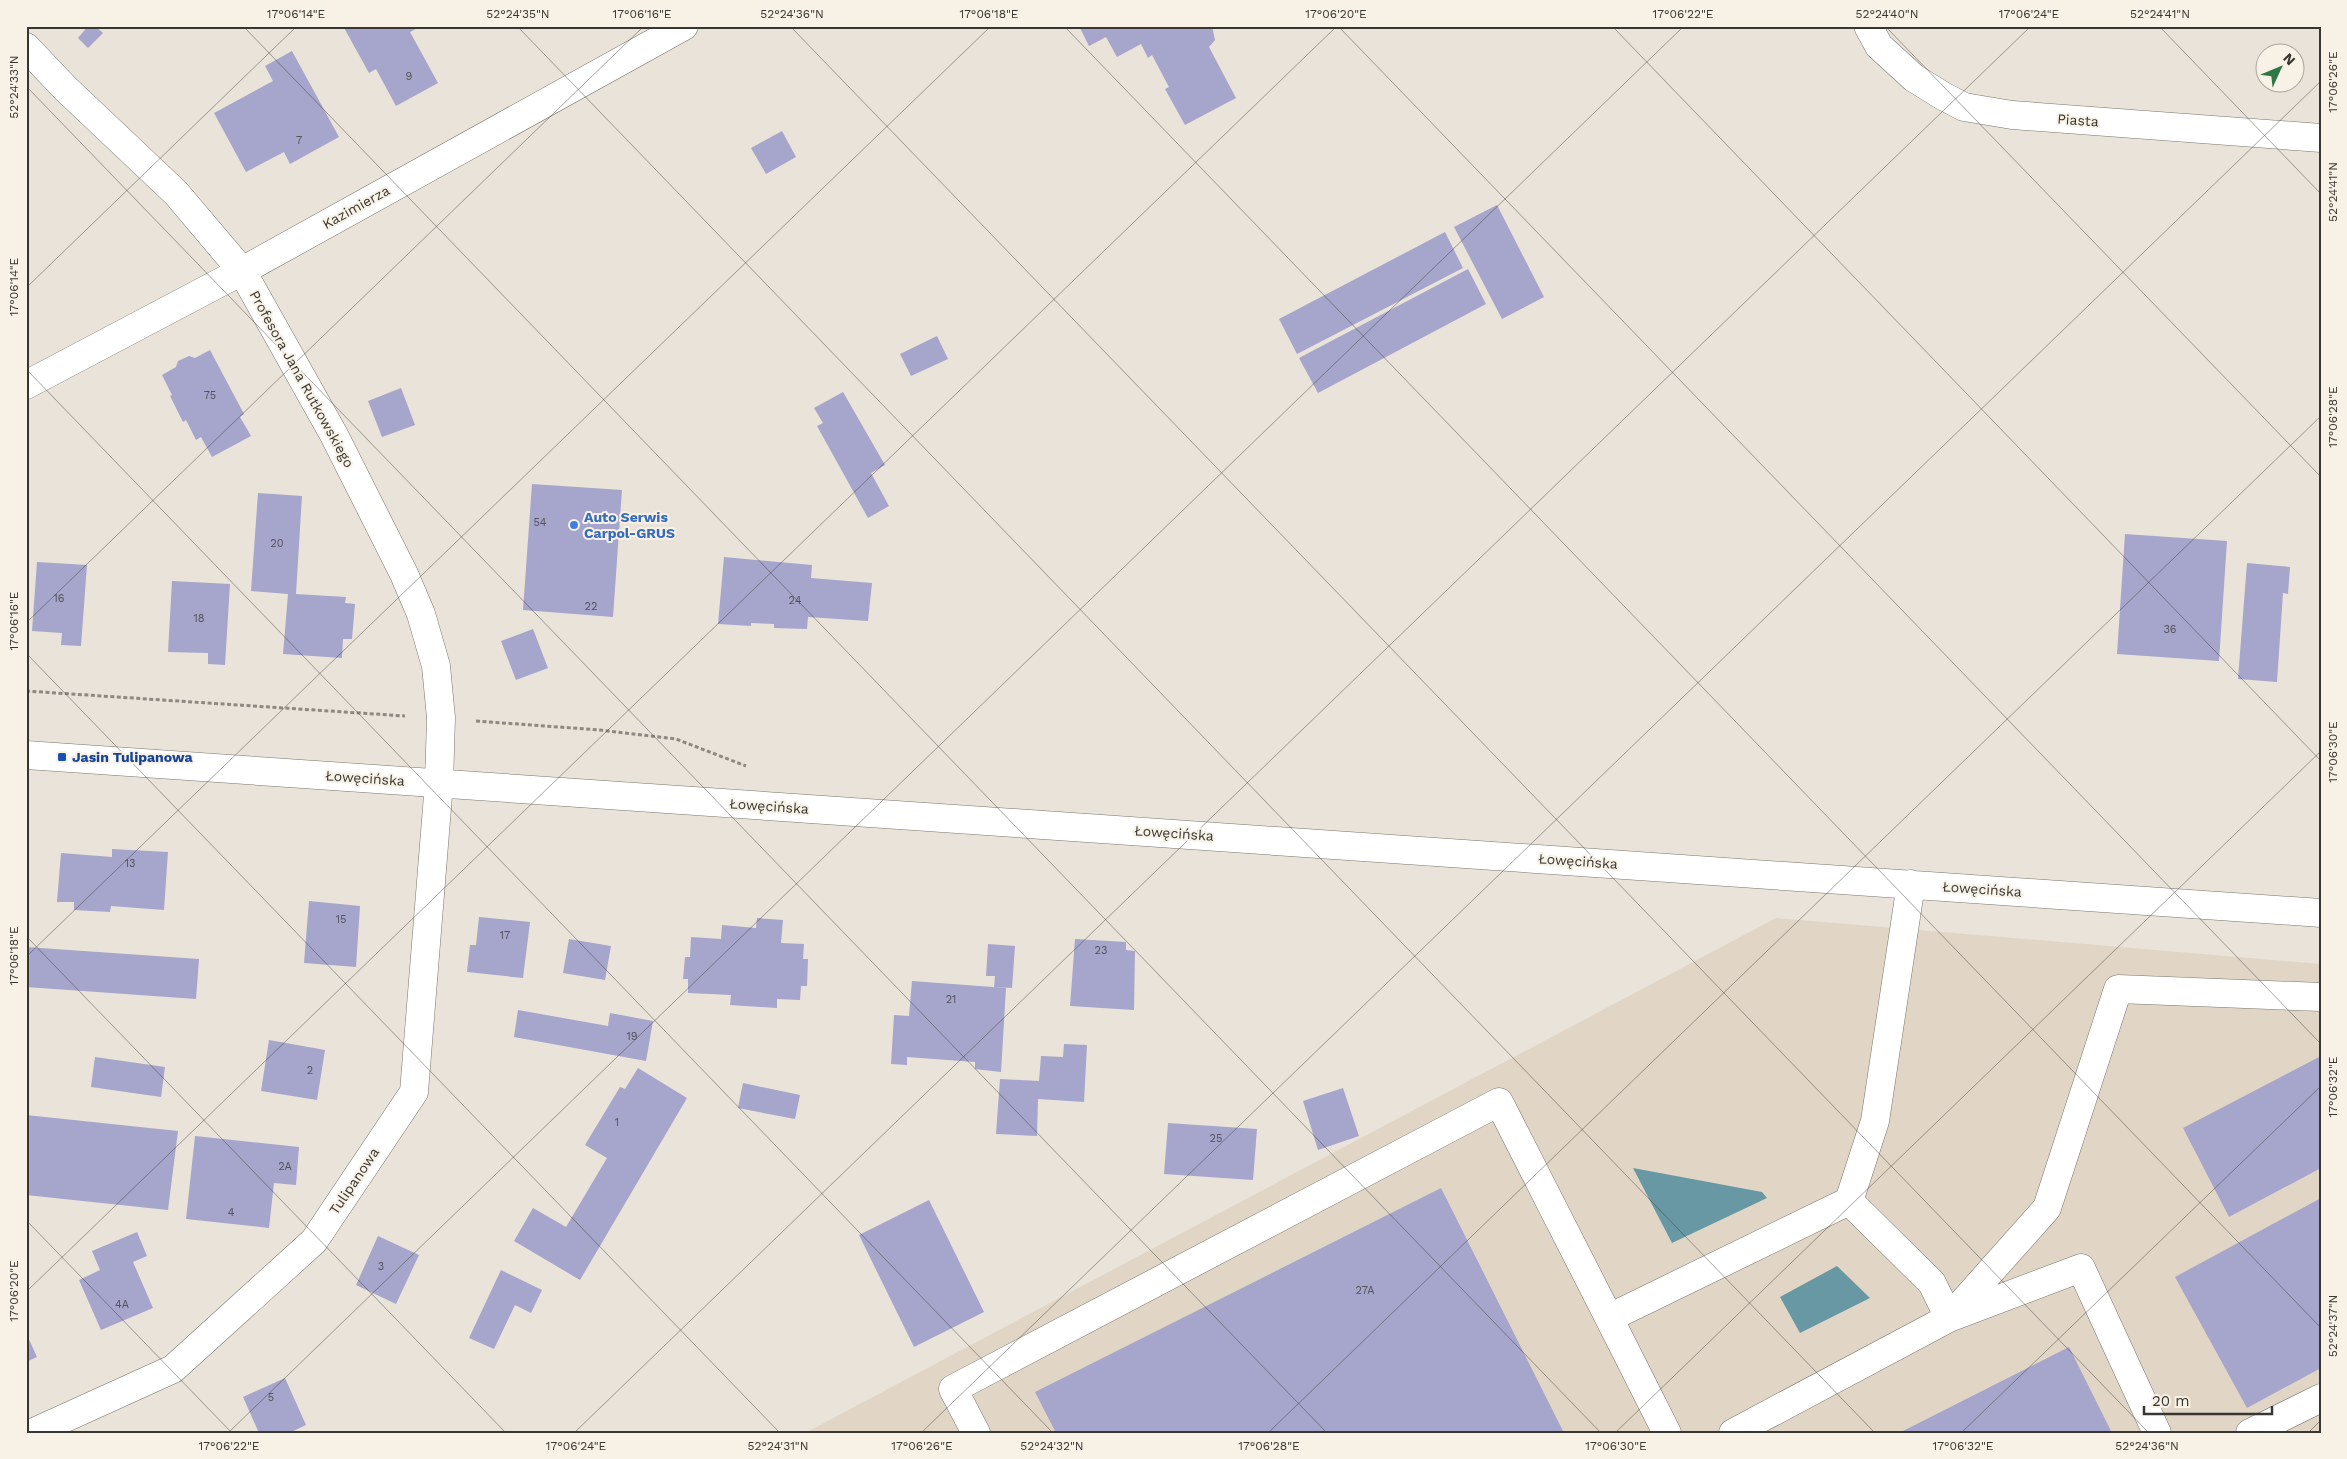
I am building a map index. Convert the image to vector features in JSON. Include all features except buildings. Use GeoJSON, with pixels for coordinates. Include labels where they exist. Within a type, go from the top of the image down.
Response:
{"type":"FeatureCollection","features":[{"type":"Feature","properties":{"kind":"street","name":"Kazimierza"},"geometry":{"type":"LineString","coordinates":[[26,385],[242,271],[684,26]]}},
{"type":"Feature","properties":{"kind":"street","name":"Piasta"},"geometry":{"type":"LineString","coordinates":[[1868,26],[1879,46],[1914,78],[1964,107],[2012,115],[2321,138]]}},
{"type":"Feature","properties":{"kind":"street","name":"Profesora Jana Rutkowskiego"},"geometry":{"type":"LineString","coordinates":[[26,48],[65,88],[176,193],[242,271],[334,436],[404,574],[421,614],[436,666],[441,718],[439,783]]}},
{"type":"Feature","properties":{"kind":"street","name":"Łowęcińska"},"geometry":{"type":"LineString","coordinates":[[26,755],[2321,913]]}},
{"type":"Feature","properties":{"kind":"street","name":"Tulipanowa"},"geometry":{"type":"LineString","coordinates":[[32,1433],[173,1369],[314,1241],[414,1092],[439,783]]}},
{"type":"Feature","properties":{"kind":"street"},"geometry":{"type":"LineString","coordinates":[[1609,1318],[1849,1201],[1875,1121],[1911,884]]}},
{"type":"Feature","properties":{"kind":"street"},"geometry":{"type":"LineString","coordinates":[[1949,1318],[2047,1208],[2118,989],[2321,997]]}},
{"type":"Feature","properties":{"kind":"street"},"geometry":{"type":"LineString","coordinates":[[976,1433],[953,1389],[1500,1102],[1667,1433]]}},
{"type":"Feature","properties":{"kind":"street"},"geometry":{"type":"LineString","coordinates":[[1849,1201],[1932,1282],[1949,1318]]}},
{"type":"Feature","properties":{"kind":"street"},"geometry":{"type":"LineString","coordinates":[[1733,1433],[1949,1318],[2081,1268],[2157,1433]]}},
{"type":"Feature","properties":{"kind":"street"},"geometry":{"type":"LineString","coordinates":[[2250,1433],[2321,1398]]}},
{"type":"Feature","properties":{"kind":"path"},"geometry":{"type":"LineString","coordinates":[[26,691],[600,730],[676,739],[750,768]]}},
{"type":"Feature","properties":{"kind":"shaded area"},"geometry":{"type":"Polygon","coordinates":[[[1776,918],[2321,964],[2321,1433],[805,1433],[1776,918]]]}},
{"type":"Feature","properties":{"kind":"water"},"geometry":{"type":"Polygon","coordinates":[[[1633,1168],[1762,1192],[1767,1198],[1672,1243],[1633,1168]]]}},
{"type":"Feature","properties":{"kind":"water"},"geometry":{"type":"Polygon","coordinates":[[[1837,1266],[1870,1298],[1800,1333],[1780,1297],[1837,1266]]]}},
{"type":"Feature","properties":{"kind":"place","name":"Auto Serwis Carpol-GRUS"},"geometry":{"type":"Point","coordinates":[574,525]}},
{"type":"Feature","properties":{"kind":"place","name":"Jasin Tulipanowa"},"geometry":{"type":"Point","coordinates":[62,757]}}]}
